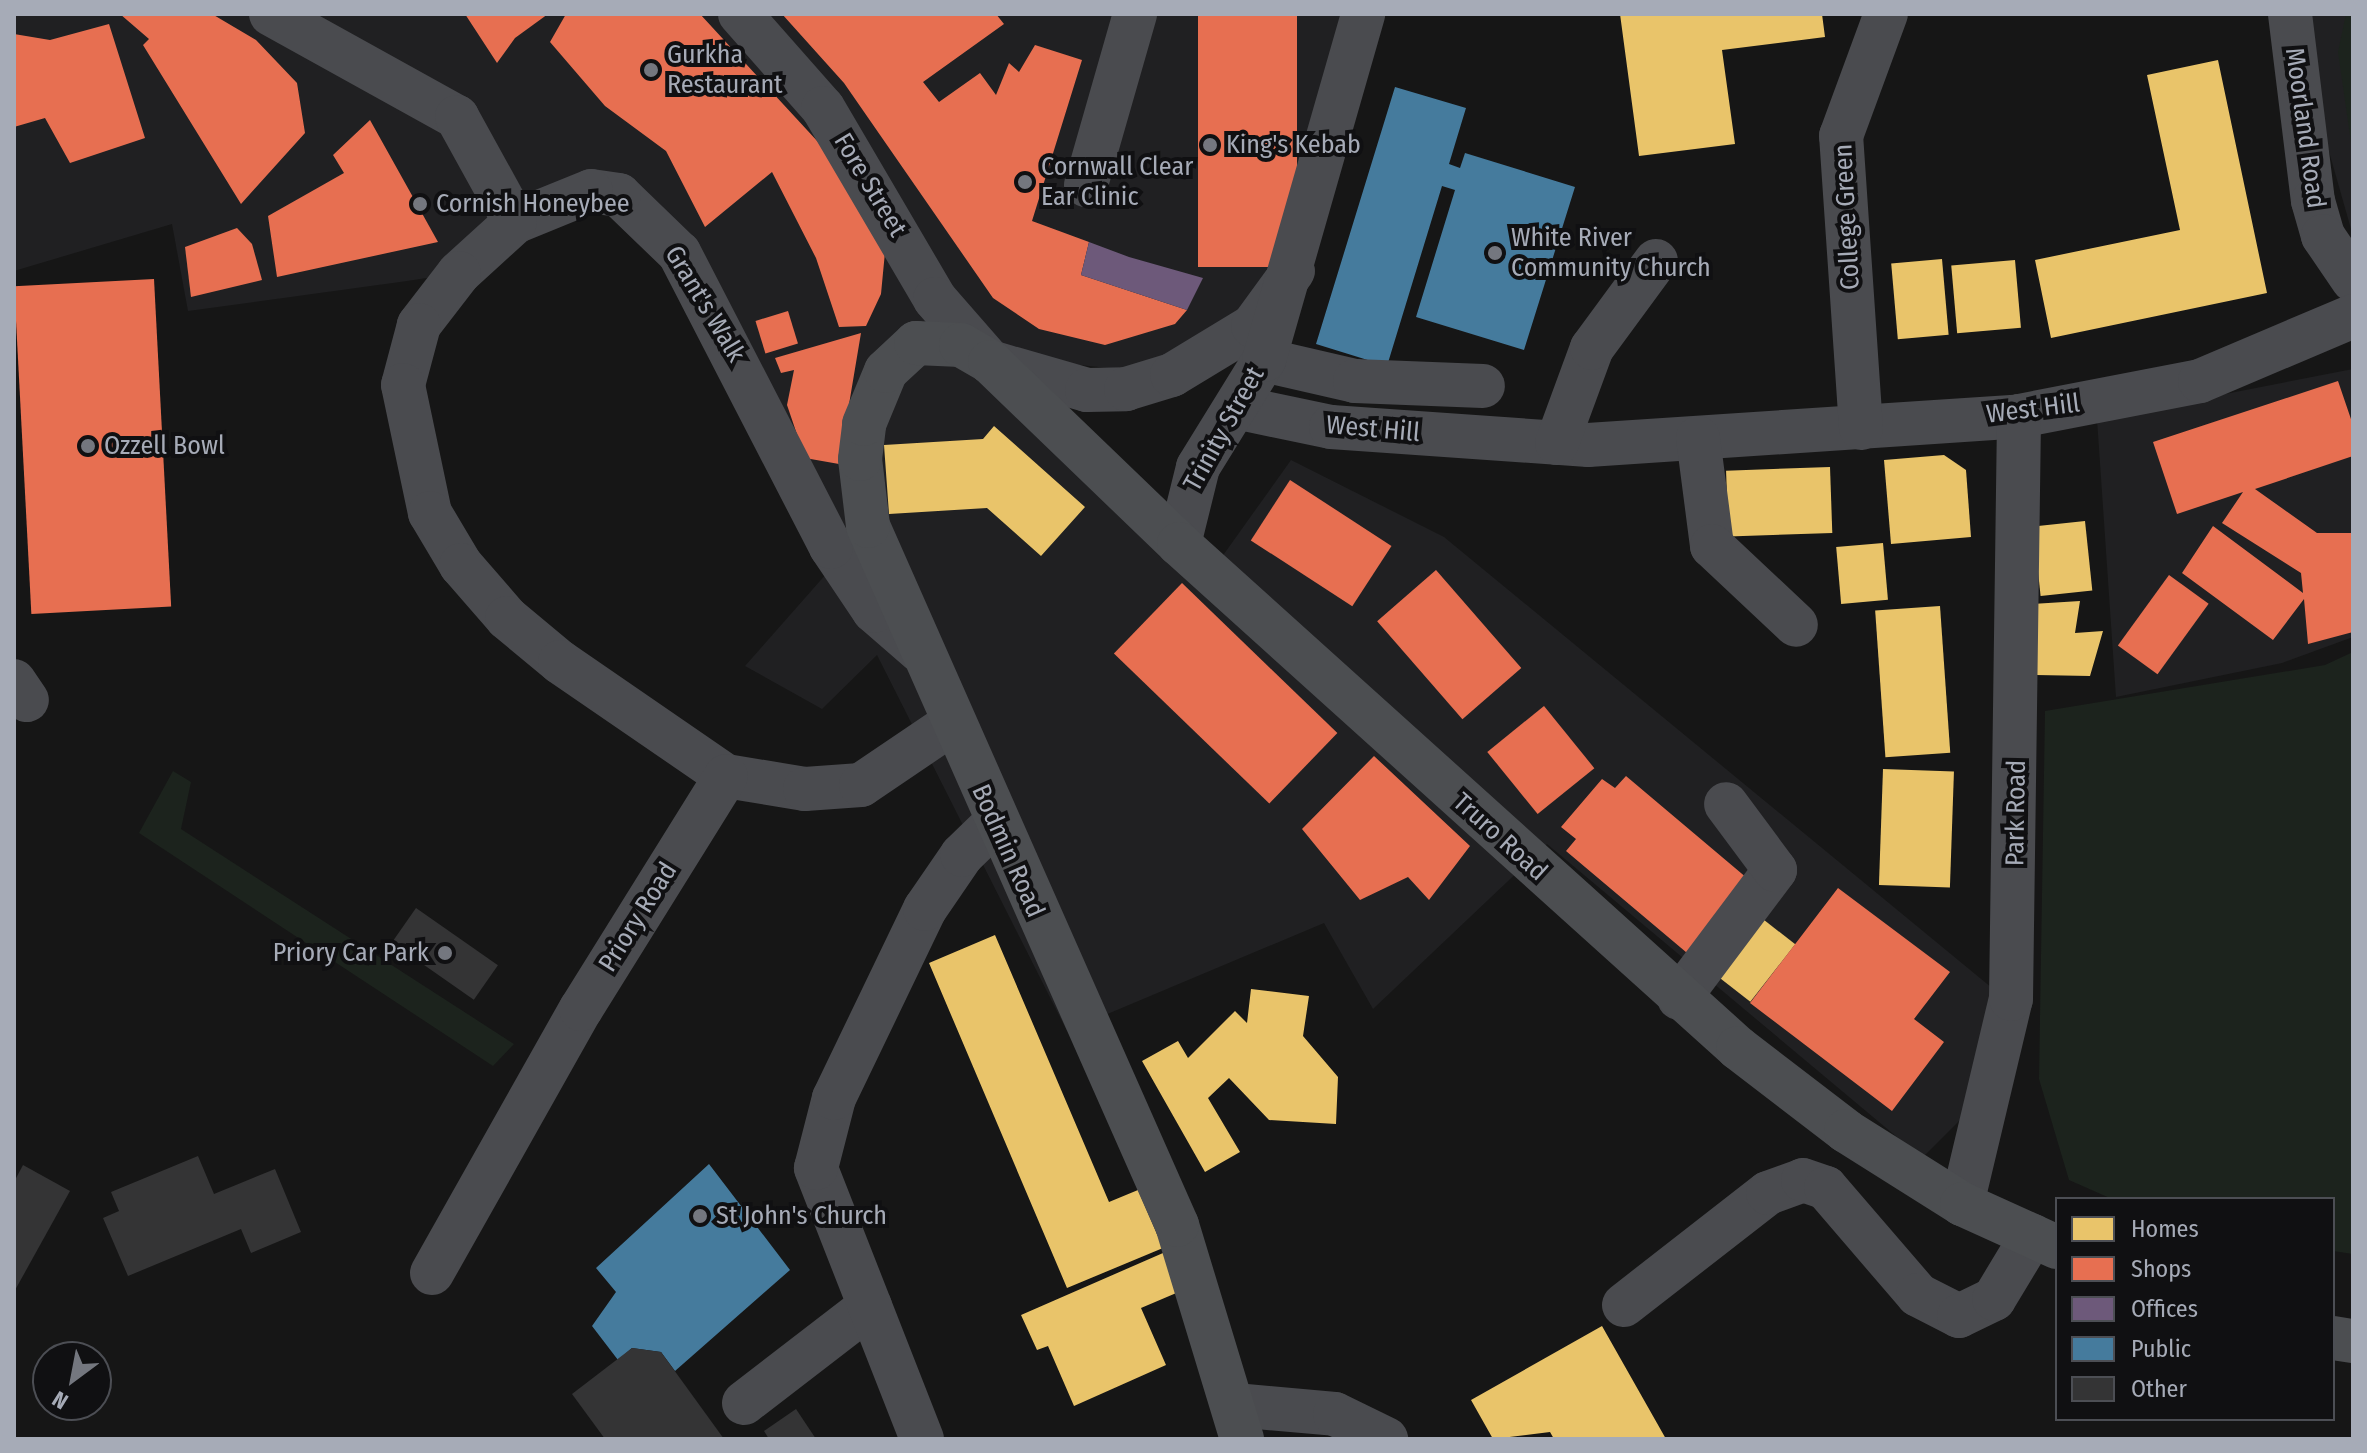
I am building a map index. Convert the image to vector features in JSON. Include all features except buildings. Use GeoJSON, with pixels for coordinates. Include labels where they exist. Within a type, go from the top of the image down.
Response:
{"type":"FeatureCollection","features":[{"type":"Feature","properties":{"kind":"main road","name":"Bodmin Road"},"geometry":{"type":"LineString","coordinates":[[990,362],[961,345],[916,343],[886,371],[864,424],[860,459],[868,526],[951,724],[1177,1225],[1238,1422]]}},
{"type":"Feature","properties":{"kind":"main road","name":"Truro Road"},"geometry":{"type":"LineString","coordinates":[[990,362],[1179,544],[1679,998],[1846,1131],[1962,1204],[2044,1242]]}},
{"type":"Feature","properties":{"kind":"street"},"geometry":{"type":"LineString","coordinates":[[271,14],[457,117],[515,222]]}},
{"type":"Feature","properties":{"kind":"street","name":"Fore Street"},"geometry":{"type":"LineString","coordinates":[[740,14],[823,108],[935,299],[990,362]]}},
{"type":"Feature","properties":{"kind":"street"},"geometry":{"type":"LineString","coordinates":[[1086,185],[1135,14]]}},
{"type":"Feature","properties":{"kind":"street","name":"Trinity Street"},"geometry":{"type":"LineString","coordinates":[[1179,544],[1198,467],[1240,408],[1264,360],[1293,271],[1363,14]]}},
{"type":"Feature","properties":{"kind":"street","name":"College Green"},"geometry":{"type":"LineString","coordinates":[[1861,428],[1841,136],[1886,14]]}},
{"type":"Feature","properties":{"kind":"street","name":"Moorland Road"},"geometry":{"type":"LineString","coordinates":[[2290,14],[2313,201],[2323,236],[2353,280]]}},
{"type":"Feature","properties":{"kind":"street","name":"Grant's Walk"},"geometry":{"type":"LineString","coordinates":[[726,776],[507,618],[461,565],[430,513],[405,412],[407,353],[459,273],[515,222],[591,191],[619,195],[651,221],[679,253],[736,354],[831,547],[874,611],[920,651]]}},
{"type":"Feature","properties":{"kind":"street"},"geometry":{"type":"LineString","coordinates":[[1557,443],[1592,348],[1656,261]]}},
{"type":"Feature","properties":{"kind":"street","name":"Trinity Street"},"geometry":{"type":"LineString","coordinates":[[990,362],[1087,390],[1137,386],[1211,354],[1253,326],[1293,271]]}},
{"type":"Feature","properties":{"kind":"street","name":"West Hill"},"geometry":{"type":"LineString","coordinates":[[1240,408],[1331,427],[1557,443],[1698,438],[2019,416],[2200,381],[2353,316]]}},
{"type":"Feature","properties":{"kind":"street"},"geometry":{"type":"LineString","coordinates":[[1264,360],[1355,381],[1483,386]]}},
{"type":"Feature","properties":{"kind":"street","name":"Park Road"},"geometry":{"type":"LineString","coordinates":[[1962,1204],[2011,999],[2019,416]]}},
{"type":"Feature","properties":{"kind":"street"},"geometry":{"type":"LineString","coordinates":[[1698,438],[1712,546],[1796,625]]}},
{"type":"Feature","properties":{"kind":"street"},"geometry":{"type":"LineString","coordinates":[[726,776],[832,791],[861,785],[951,724]]}},
{"type":"Feature","properties":{"kind":"street","name":"Priory Road"},"geometry":{"type":"LineString","coordinates":[[432,1273],[581,1009],[726,776]]}},
{"type":"Feature","properties":{"kind":"street"},"geometry":{"type":"LineString","coordinates":[[1679,998],[1775,870],[1726,804]]}},
{"type":"Feature","properties":{"kind":"street"},"geometry":{"type":"LineString","coordinates":[[922,1439],[816,1168],[834,1098],[925,909],[996,822]]}},
{"type":"Feature","properties":{"kind":"street"},"geometry":{"type":"LineString","coordinates":[[1624,1305],[1768,1193],[1803,1180],[1826,1188],[1918,1295],[1959,1316],[1976,1314],[2002,1290],[2044,1242]]}},
{"type":"Feature","properties":{"kind":"street"},"geometry":{"type":"LineString","coordinates":[[744,1403],[870,1306]]}},
{"type":"Feature","properties":{"kind":"street"},"geometry":{"type":"LineString","coordinates":[[1238,1422],[1335,1414],[1386,1439]]}},
{"type":"Feature","properties":{"kind":"shaded area"},"geometry":{"type":"Polygon","coordinates":[[[14,14],[1355,14],[1259,304],[1176,359],[1118,369],[1060,363],[1014,346],[1204,582],[1291,460],[1444,537],[2003,997],[1973,1107],[1922,1158],[1547,844],[1373,1009],[1324,923],[1067,1031],[877,655],[822,709],[745,666],[827,573],[671,252],[591,191],[459,273],[407,281],[188,311],[172,224],[14,271],[14,14]]]}},
{"type":"Feature","properties":{"kind":"shaded area"},"geometry":{"type":"Polygon","coordinates":[[[2290,14],[2353,14],[2353,236],[2290,14]]]}},
{"type":"Feature","properties":{"kind":"shaded area"},"geometry":{"type":"Polygon","coordinates":[[[2346,14],[2353,14],[2353,156],[2338,52],[2346,14]]]}},
{"type":"Feature","properties":{"kind":"shaded area"},"geometry":{"type":"Polygon","coordinates":[[[2353,369],[2353,637],[2282,663],[2116,697],[2097,419],[2353,369]]]}},
{"type":"Feature","properties":{"kind":"shaded area"},"geometry":{"type":"Polygon","coordinates":[[[2353,652],[2353,1254],[2335,1251],[2335,1197],[2107,1197],[2069,1180],[2039,1079],[2045,711],[2325,665],[2353,652]]]}},
{"type":"Feature","properties":{"kind":"shaded area"},"geometry":{"type":"Polygon","coordinates":[[[173,771],[191,782],[181,829],[514,1044],[493,1066],[139,833],[173,771]]]}},
{"type":"Feature","properties":{"kind":"place","name":"Gurkha Restaurant"},"geometry":{"type":"Point","coordinates":[651,70]}},
{"type":"Feature","properties":{"kind":"place","name":"King's Kebab"},"geometry":{"type":"Point","coordinates":[1210,145]}},
{"type":"Feature","properties":{"kind":"place","name":"Cornwall Clear Ear Clinic"},"geometry":{"type":"Point","coordinates":[1025,182]}},
{"type":"Feature","properties":{"kind":"place","name":"Cornish Honeybee"},"geometry":{"type":"Point","coordinates":[420,204]}},
{"type":"Feature","properties":{"kind":"place","name":"White River Community Church"},"geometry":{"type":"Point","coordinates":[1495,253]}},
{"type":"Feature","properties":{"kind":"place","name":"Ozzell Bowl"},"geometry":{"type":"Point","coordinates":[88,446]}},
{"type":"Feature","properties":{"kind":"place","name":"Priory Car Park"},"geometry":{"type":"Point","coordinates":[445,953]}},
{"type":"Feature","properties":{"kind":"place","name":"St John's Church"},"geometry":{"type":"Point","coordinates":[700,1216]}}]}
